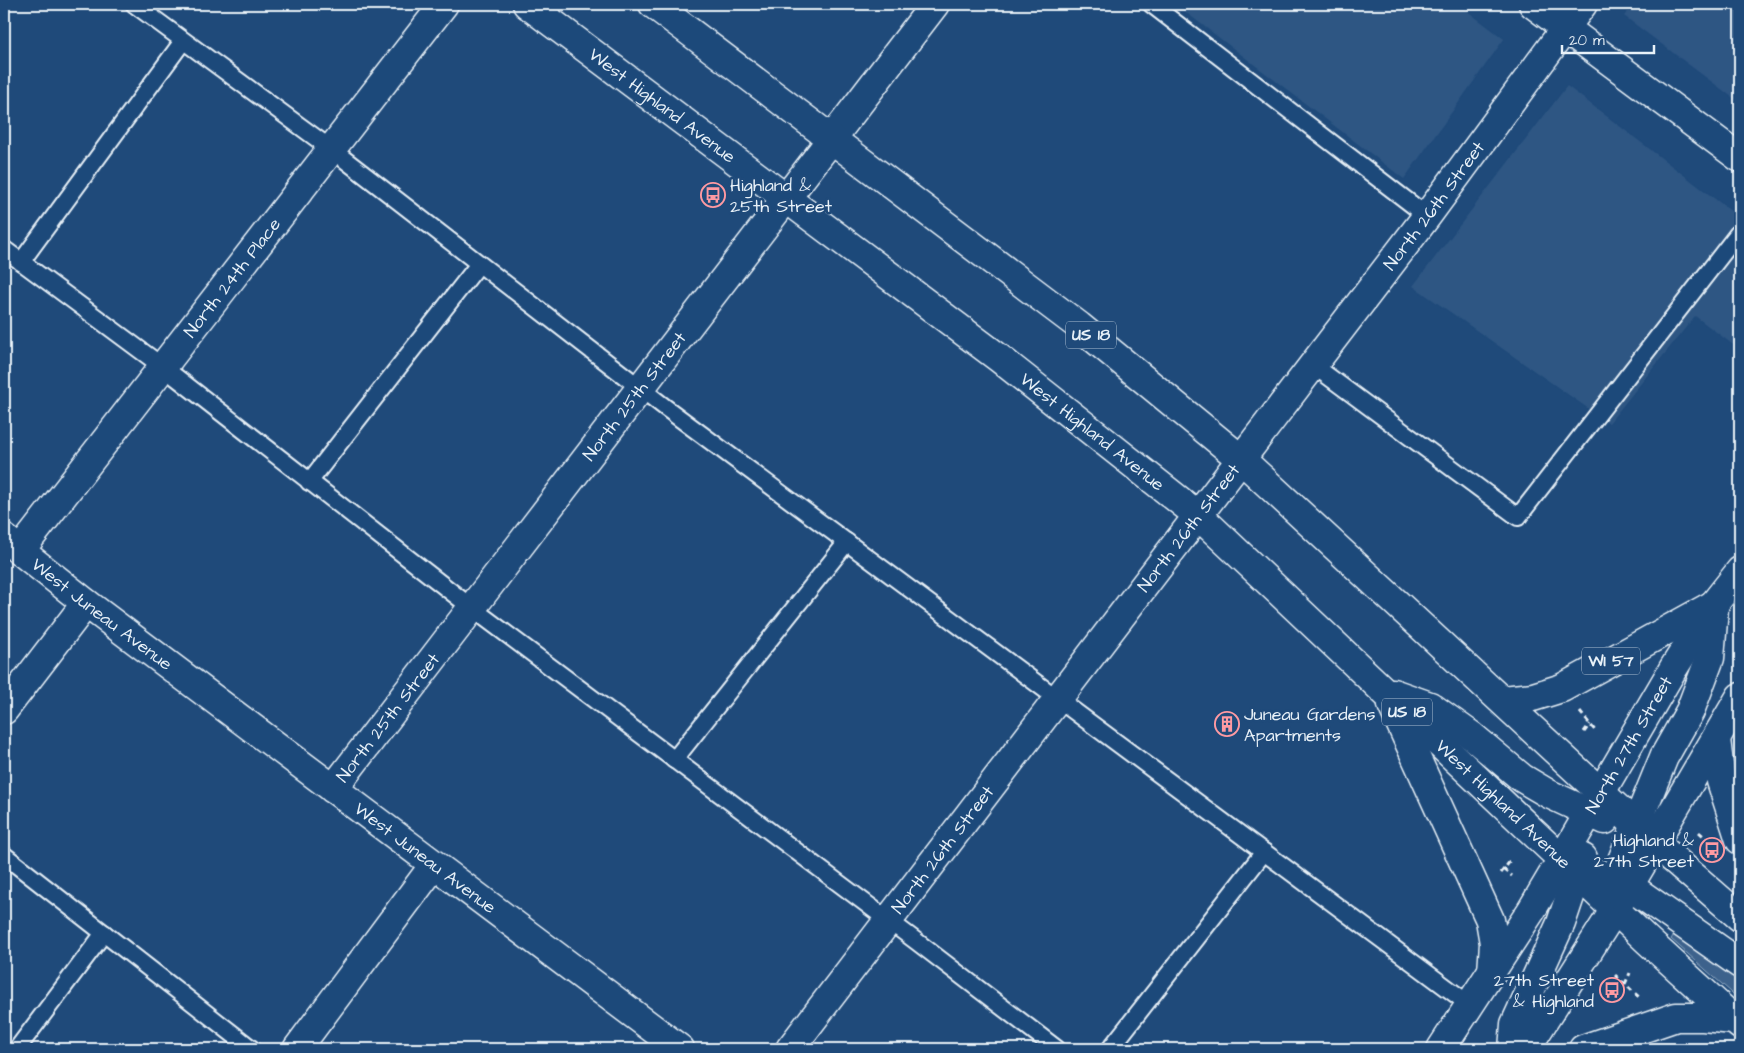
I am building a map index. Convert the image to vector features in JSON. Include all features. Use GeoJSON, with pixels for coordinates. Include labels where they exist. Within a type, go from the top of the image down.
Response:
{"type":"FeatureCollection","features":[{"type":"Feature","properties":{"kind":"main road","name":"North 24th Place"},"geometry":{"type":"LineString","coordinates":[[12,544],[162,367],[444,4]]}},
{"type":"Feature","properties":{"kind":"main road","name":"West Highland Avenue"},"geometry":{"type":"LineString","coordinates":[[527,4],[999,358],[1199,516],[1573,866],[1615,909]]}},
{"type":"Feature","properties":{"kind":"main road","name":"US 18"},"geometry":{"type":"LineString","coordinates":[[653,4],[833,138],[1079,326],[1242,460],[1502,700],[1597,808],[1641,833],[1740,917]]}},
{"type":"Feature","properties":{"kind":"main road","name":"North 25th Street"},"geometry":{"type":"LineString","coordinates":[[333,789],[935,4]]}},
{"type":"Feature","properties":{"kind":"main road"},"geometry":{"type":"LineString","coordinates":[[1533,4],[1740,158]]}},
{"type":"Feature","properties":{"kind":"main road","name":"North 26th Street"},"geometry":{"type":"LineString","coordinates":[[790,1049],[1242,460],[1427,216],[1564,27],[1583,4]]}},
{"type":"Feature","properties":{"kind":"main road","name":"West Juneau Avenue"},"geometry":{"type":"LineString","coordinates":[[12,544],[86,603],[680,1049]]}},
{"type":"Feature","properties":{"kind":"main road","name":"North 27th Street"},"geometry":{"type":"LineString","coordinates":[[1441,1049],[1531,911],[1573,866],[1597,808],[1673,669],[1714,604],[1740,570]]}},
{"type":"Feature","properties":{"kind":"main road"},"geometry":{"type":"LineString","coordinates":[[4,710],[86,603]]}},
{"type":"Feature","properties":{"kind":"main road"},"geometry":{"type":"LineString","coordinates":[[1526,1049],[1615,909],[1664,757],[1690,712],[1710,658],[1714,604]]}},
{"type":"Feature","properties":{"kind":"main road","name":"WI 57"},"geometry":{"type":"LineString","coordinates":[[1502,700],[1533,697],[1562,688],[1714,604]]}},
{"type":"Feature","properties":{"kind":"main road"},"geometry":{"type":"LineString","coordinates":[[1386,692],[1430,706],[1472,736],[1522,778],[1549,794],[1597,808]]}},
{"type":"Feature","properties":{"kind":"main road"},"geometry":{"type":"LineString","coordinates":[[1386,692],[1490,920],[1494,943],[1492,972]]}},
{"type":"Feature","properties":{"kind":"main road"},"geometry":{"type":"LineString","coordinates":[[1641,833],[1716,739],[1740,697]]}},
{"type":"Feature","properties":{"kind":"main road"},"geometry":{"type":"LineString","coordinates":[[1716,739],[1721,781],[1740,840]]}},
{"type":"Feature","properties":{"kind":"main road"},"geometry":{"type":"LineString","coordinates":[[296,1049],[434,865]]}},
{"type":"Feature","properties":{"kind":"main road"},"geometry":{"type":"LineString","coordinates":[[1513,1049],[1515,1024],[1561,923],[1573,866],[1622,883],[1740,964]]}},
{"type":"Feature","properties":{"kind":"main road","name":"US 18"},"geometry":{"type":"LineString","coordinates":[[1615,909],[1737,1022]]}},
{"type":"Feature","properties":{"kind":"main road"},"geometry":{"type":"LineString","coordinates":[[1583,1049],[1676,1017],[1703,1017],[1737,1022]]}},
{"type":"Feature","properties":{"kind":"lane"},"geometry":{"type":"LineString","coordinates":[[134,4],[331,150],[640,388],[1470,1005]]}},
{"type":"Feature","properties":{"kind":"lane"},"geometry":{"type":"LineString","coordinates":[[1151,4],[1427,216]]}},
{"type":"Feature","properties":{"kind":"lane"},"geometry":{"type":"LineString","coordinates":[[21,262],[183,41]]}},
{"type":"Feature","properties":{"kind":"lane"},"geometry":{"type":"LineString","coordinates":[[1313,365],[1518,518],[1740,231]]}},
{"type":"Feature","properties":{"kind":"lane"},"geometry":{"type":"LineString","coordinates":[[4,249],[162,367],[472,608],[889,920],[1057,1049]]}},
{"type":"Feature","properties":{"kind":"lane"},"geometry":{"type":"LineString","coordinates":[[309,482],[479,264]]}},
{"type":"Feature","properties":{"kind":"lane"},"geometry":{"type":"LineString","coordinates":[[674,760],[847,542]]}},
{"type":"Feature","properties":{"kind":"lane"},"geometry":{"type":"LineString","coordinates":[[1110,1049],[1264,852]]}},
{"type":"Feature","properties":{"kind":"lane"},"geometry":{"type":"LineString","coordinates":[[4,855],[252,1049]]}},
{"type":"Feature","properties":{"kind":"lane"},"geometry":{"type":"LineString","coordinates":[[17,1049],[104,933]]}},
{"type":"Feature","properties":{"kind":"path"},"geometry":{"type":"LineString","coordinates":[[1575,706],[1597,732]]}},
{"type":"Feature","properties":{"kind":"path"},"geometry":{"type":"LineString","coordinates":[[1584,732],[1590,724]]}},
{"type":"Feature","properties":{"kind":"path"},"geometry":{"type":"LineString","coordinates":[[1699,832],[1708,840]]}},
{"type":"Feature","properties":{"kind":"path"},"geometry":{"type":"LineString","coordinates":[[1504,869],[1512,876]]}},
{"type":"Feature","properties":{"kind":"path"},"geometry":{"type":"LineString","coordinates":[[1625,984],[1630,973]]}},
{"type":"Feature","properties":{"kind":"path"},"geometry":{"type":"LineString","coordinates":[[1615,974],[1643,1002]]}},
{"type":"Feature","properties":{"kind":"shaded area"},"geometry":{"type":"Polygon","coordinates":[[[1175,4],[1458,4],[1504,39],[1404,179],[1175,4]]]}},
{"type":"Feature","properties":{"kind":"shaded area"},"geometry":{"type":"Polygon","coordinates":[[[1634,4],[1740,4],[1740,103],[1624,16],[1634,4]]]}},
{"type":"Feature","properties":{"kind":"shaded area"},"geometry":{"type":"Polygon","coordinates":[[[1567,86],[1740,218],[1740,350],[1695,316],[1609,423],[1413,286],[1567,86]]]}},
{"type":"Feature","properties":{"kind":"shaded area"},"geometry":{"type":"Polygon","coordinates":[[[1676,932],[1740,980],[1740,1000],[1671,939],[1676,932]]]}},
{"type":"Feature","properties":{"kind":"place","name":"Highland & 25th Street"},"geometry":{"type":"Point","coordinates":[713,195]}},
{"type":"Feature","properties":{"kind":"place","name":"Juneau Gardens Apartments"},"geometry":{"type":"Point","coordinates":[1227,724]}},
{"type":"Feature","properties":{"kind":"place","name":"Highland & 27th Street"},"geometry":{"type":"Point","coordinates":[1712,850]}},
{"type":"Feature","properties":{"kind":"place","name":"27th Street & Highland"},"geometry":{"type":"Point","coordinates":[1612,990]}}]}
